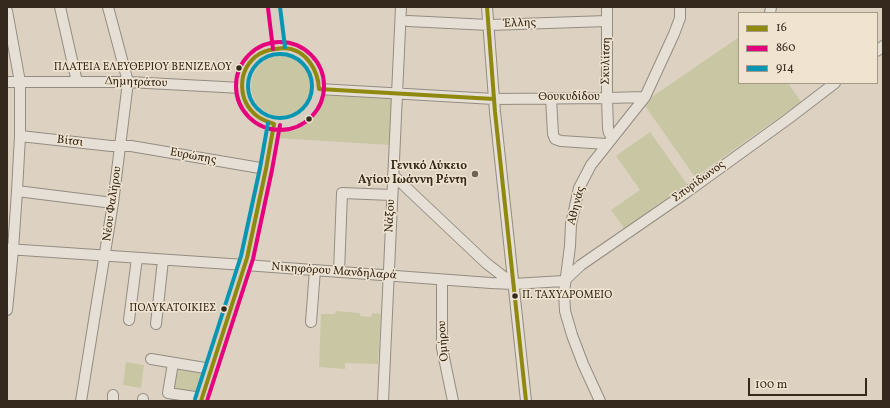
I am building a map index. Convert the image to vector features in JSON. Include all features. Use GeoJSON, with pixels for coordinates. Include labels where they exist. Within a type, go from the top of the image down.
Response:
{"type":"FeatureCollection","features":[{"type":"Feature","properties":{"kind":"main road"},"geometry":{"type":"LineString","coordinates":[[274,7],[280,48]]}},
{"type":"Feature","properties":{"kind":"main road"},"geometry":{"type":"LineString","coordinates":[[280,48],[301,54],[308,60],[314,67],[319,89],[312,109],[301,119],[288,124],[274,124],[260,119],[245,102],[242,88],[242,79],[245,71],[255,57],[267,51],[280,48]]}},
{"type":"Feature","properties":{"kind":"main road"},"geometry":{"type":"LineString","coordinates":[[201,399],[247,258],[274,124]]}},
{"type":"Feature","properties":{"kind":"street"},"geometry":{"type":"LineString","coordinates":[[60,7],[77,82]]}},
{"type":"Feature","properties":{"kind":"street","name":"Νέου Φαλήρου"},"geometry":{"type":"LineString","coordinates":[[81,401],[113,203],[128,82],[108,7]]}},
{"type":"Feature","properties":{"kind":"street","name":"Νάξου"},"geometry":{"type":"LineString","coordinates":[[383,401],[401,7]]}},
{"type":"Feature","properties":{"kind":"street"},"geometry":{"type":"LineString","coordinates":[[487,7],[494,99],[526,401]]}},
{"type":"Feature","properties":{"kind":"street","name":"Σκυλίτση"},"geometry":{"type":"LineString","coordinates":[[607,7],[607,98],[610,140]]}},
{"type":"Feature","properties":{"kind":"street","name":"Αθηνάς"},"geometry":{"type":"LineString","coordinates":[[600,401],[583,364],[564,304],[564,281],[570,246],[571,224],[579,188],[591,165],[645,97],[674,34],[680,18],[680,7]]}},
{"type":"Feature","properties":{"kind":"street"},"geometry":{"type":"LineString","coordinates":[[7,11],[20,82],[20,136],[17,191],[10,250],[7,310]]}},
{"type":"Feature","properties":{"kind":"street","name":"Έλλης"},"geometry":{"type":"LineString","coordinates":[[408,21],[489,25],[607,21]]}},
{"type":"Feature","properties":{"kind":"street","name":"Δημητράτου"},"geometry":{"type":"LineString","coordinates":[[7,82],[128,82],[242,88]]}},
{"type":"Feature","properties":{"kind":"street","name":"Σπυρίδωνος"},"geometry":{"type":"LineString","coordinates":[[564,281],[581,265],[687,192],[834,84]]}},
{"type":"Feature","properties":{"kind":"street"},"geometry":{"type":"LineString","coordinates":[[319,89],[494,99]]}},
{"type":"Feature","properties":{"kind":"street","name":"Θουκυδίδου"},"geometry":{"type":"LineString","coordinates":[[494,99],[645,97]]}},
{"type":"Feature","properties":{"kind":"street"},"geometry":{"type":"LineString","coordinates":[[551,98],[553,134],[555,139],[561,141],[610,140]]}},
{"type":"Feature","properties":{"kind":"street","name":"Βίτσι"},"geometry":{"type":"LineString","coordinates":[[20,136],[121,146]]}},
{"type":"Feature","properties":{"kind":"street","name":"Ευρώπης"},"geometry":{"type":"LineString","coordinates":[[121,146],[266,169]]}},
{"type":"Feature","properties":{"kind":"street"},"geometry":{"type":"LineString","coordinates":[[393,175],[486,263],[513,284]]}},
{"type":"Feature","properties":{"kind":"street"},"geometry":{"type":"LineString","coordinates":[[17,191],[113,203]]}},
{"type":"Feature","properties":{"kind":"street"},"geometry":{"type":"LineString","coordinates":[[339,272],[342,193],[392,195]]}},
{"type":"Feature","properties":{"kind":"street","name":"Νικηφόρου Μανδηλαρά"},"geometry":{"type":"LineString","coordinates":[[10,250],[513,284],[564,281]]}},
{"type":"Feature","properties":{"kind":"street"},"geometry":{"type":"LineString","coordinates":[[130,320],[137,258]]}},
{"type":"Feature","properties":{"kind":"street"},"geometry":{"type":"LineString","coordinates":[[156,324],[163,260]]}},
{"type":"Feature","properties":{"kind":"street"},"geometry":{"type":"LineString","coordinates":[[311,322],[315,270]]}},
{"type":"Feature","properties":{"kind":"street","name":"Ομήρου"},"geometry":{"type":"LineString","coordinates":[[442,280],[442,348],[453,401]]}},
{"type":"Feature","properties":{"kind":"street"},"geometry":{"type":"LineString","coordinates":[[151,359],[211,369]]}},
{"type":"Feature","properties":{"kind":"street"},"geometry":{"type":"LineString","coordinates":[[173,363],[168,393],[201,399]]}},
{"type":"Feature","properties":{"kind":"shaded area"},"geometry":{"type":"Polygon","coordinates":[[[738,38],[738,84],[789,84],[801,102],[695,177],[643,103],[738,38]]]}},
{"type":"Feature","properties":{"kind":"shaded area"},"geometry":{"type":"Polygon","coordinates":[[[275,56],[287,56],[298,61],[306,69],[311,80],[309,98],[298,111],[287,116],[275,116],[264,111],[256,103],[251,92],[251,80],[256,69],[264,61],[275,56]]]}},
{"type":"Feature","properties":{"kind":"shaded area"},"geometry":{"type":"Polygon","coordinates":[[[326,95],[393,97],[390,145],[278,138],[279,132],[296,130],[303,127],[315,117],[326,95]]]}},
{"type":"Feature","properties":{"kind":"shaded area"},"geometry":{"type":"Polygon","coordinates":[[[650,132],[687,184],[624,228],[611,210],[640,190],[616,156],[650,132]]]}},
{"type":"Feature","properties":{"kind":"shaded area"},"geometry":{"type":"Polygon","coordinates":[[[336,311],[360,313],[360,316],[371,317],[372,313],[381,314],[378,364],[345,363],[345,369],[319,367],[321,314],[335,314],[336,311]]]}},
{"type":"Feature","properties":{"kind":"shaded area"},"geometry":{"type":"Polygon","coordinates":[[[126,362],[144,365],[141,388],[123,385],[126,362]]]}},
{"type":"Feature","properties":{"kind":"shaded area"},"geometry":{"type":"Polygon","coordinates":[[[177,366],[206,370],[198,394],[173,390],[177,366]]]}},
{"type":"Feature","properties":{"kind":"transit line","name":"914"},"geometry":{"type":"LineString","coordinates":[[280,7],[285,47]]}},
{"type":"Feature","properties":{"kind":"transit line","name":"16"},"geometry":{"type":"LineString","coordinates":[[487,7],[495,112],[526,401]]}},
{"type":"Feature","properties":{"kind":"transit line","name":"860"},"geometry":{"type":"LineString","coordinates":[[268,8],[273,49]]}},
{"type":"Feature","properties":{"kind":"transit line","name":"860"},"geometry":{"type":"LineString","coordinates":[[280,42],[297,45],[305,49],[317,61],[321,69],[324,86],[321,103],[317,111],[305,123],[297,127],[280,130],[263,127],[255,123],[243,111],[239,103],[236,86],[239,69],[243,61],[255,49],[263,45],[280,42]]}},
{"type":"Feature","properties":{"kind":"transit line","name":"16"},"geometry":{"type":"LineString","coordinates":[[201,401],[247,258],[274,124],[257,116],[246,103],[243,95],[242,87],[245,71],[255,57],[272,49],[284,48],[299,52],[313,68],[319,89],[494,99]]}},
{"type":"Feature","properties":{"kind":"transit line","name":"914"},"geometry":{"type":"LineString","coordinates":[[274,54],[286,54],[303,63],[310,74],[312,86],[310,98],[303,109],[286,118],[274,118],[262,113],[253,104],[248,92],[248,80],[253,68],[262,59],[274,54]]}},
{"type":"Feature","properties":{"kind":"transit line","name":"914"},"geometry":{"type":"LineString","coordinates":[[195,399],[241,256],[268,123]]}},
{"type":"Feature","properties":{"kind":"transit line","name":"860"},"geometry":{"type":"LineString","coordinates":[[207,401],[253,259],[280,125]]}},
{"type":"Feature","properties":{"kind":"place","name":"ΠΛΑΤΕΙΑ ΕΛΕΥΘΕΡΙΟΥ ΒΕΝΙΖΕΛΟΥ"},"geometry":{"type":"Point","coordinates":[239,68]}},
{"type":"Feature","properties":{"kind":"place","name":"Γενικό Λύκειο Αγίου Ιωάννη Ρέντη"},"geometry":{"type":"Point","coordinates":[475,174]}},
{"type":"Feature","properties":{"kind":"place","name":"Π. ΤΑΧΥΔΡΟΜΕΙΟ"},"geometry":{"type":"Point","coordinates":[515,296]}},
{"type":"Feature","properties":{"kind":"place","name":"ΠΟΛΥΚΑΤΟΙΚΙΕΣ"},"geometry":{"type":"Point","coordinates":[224,309]}}]}
